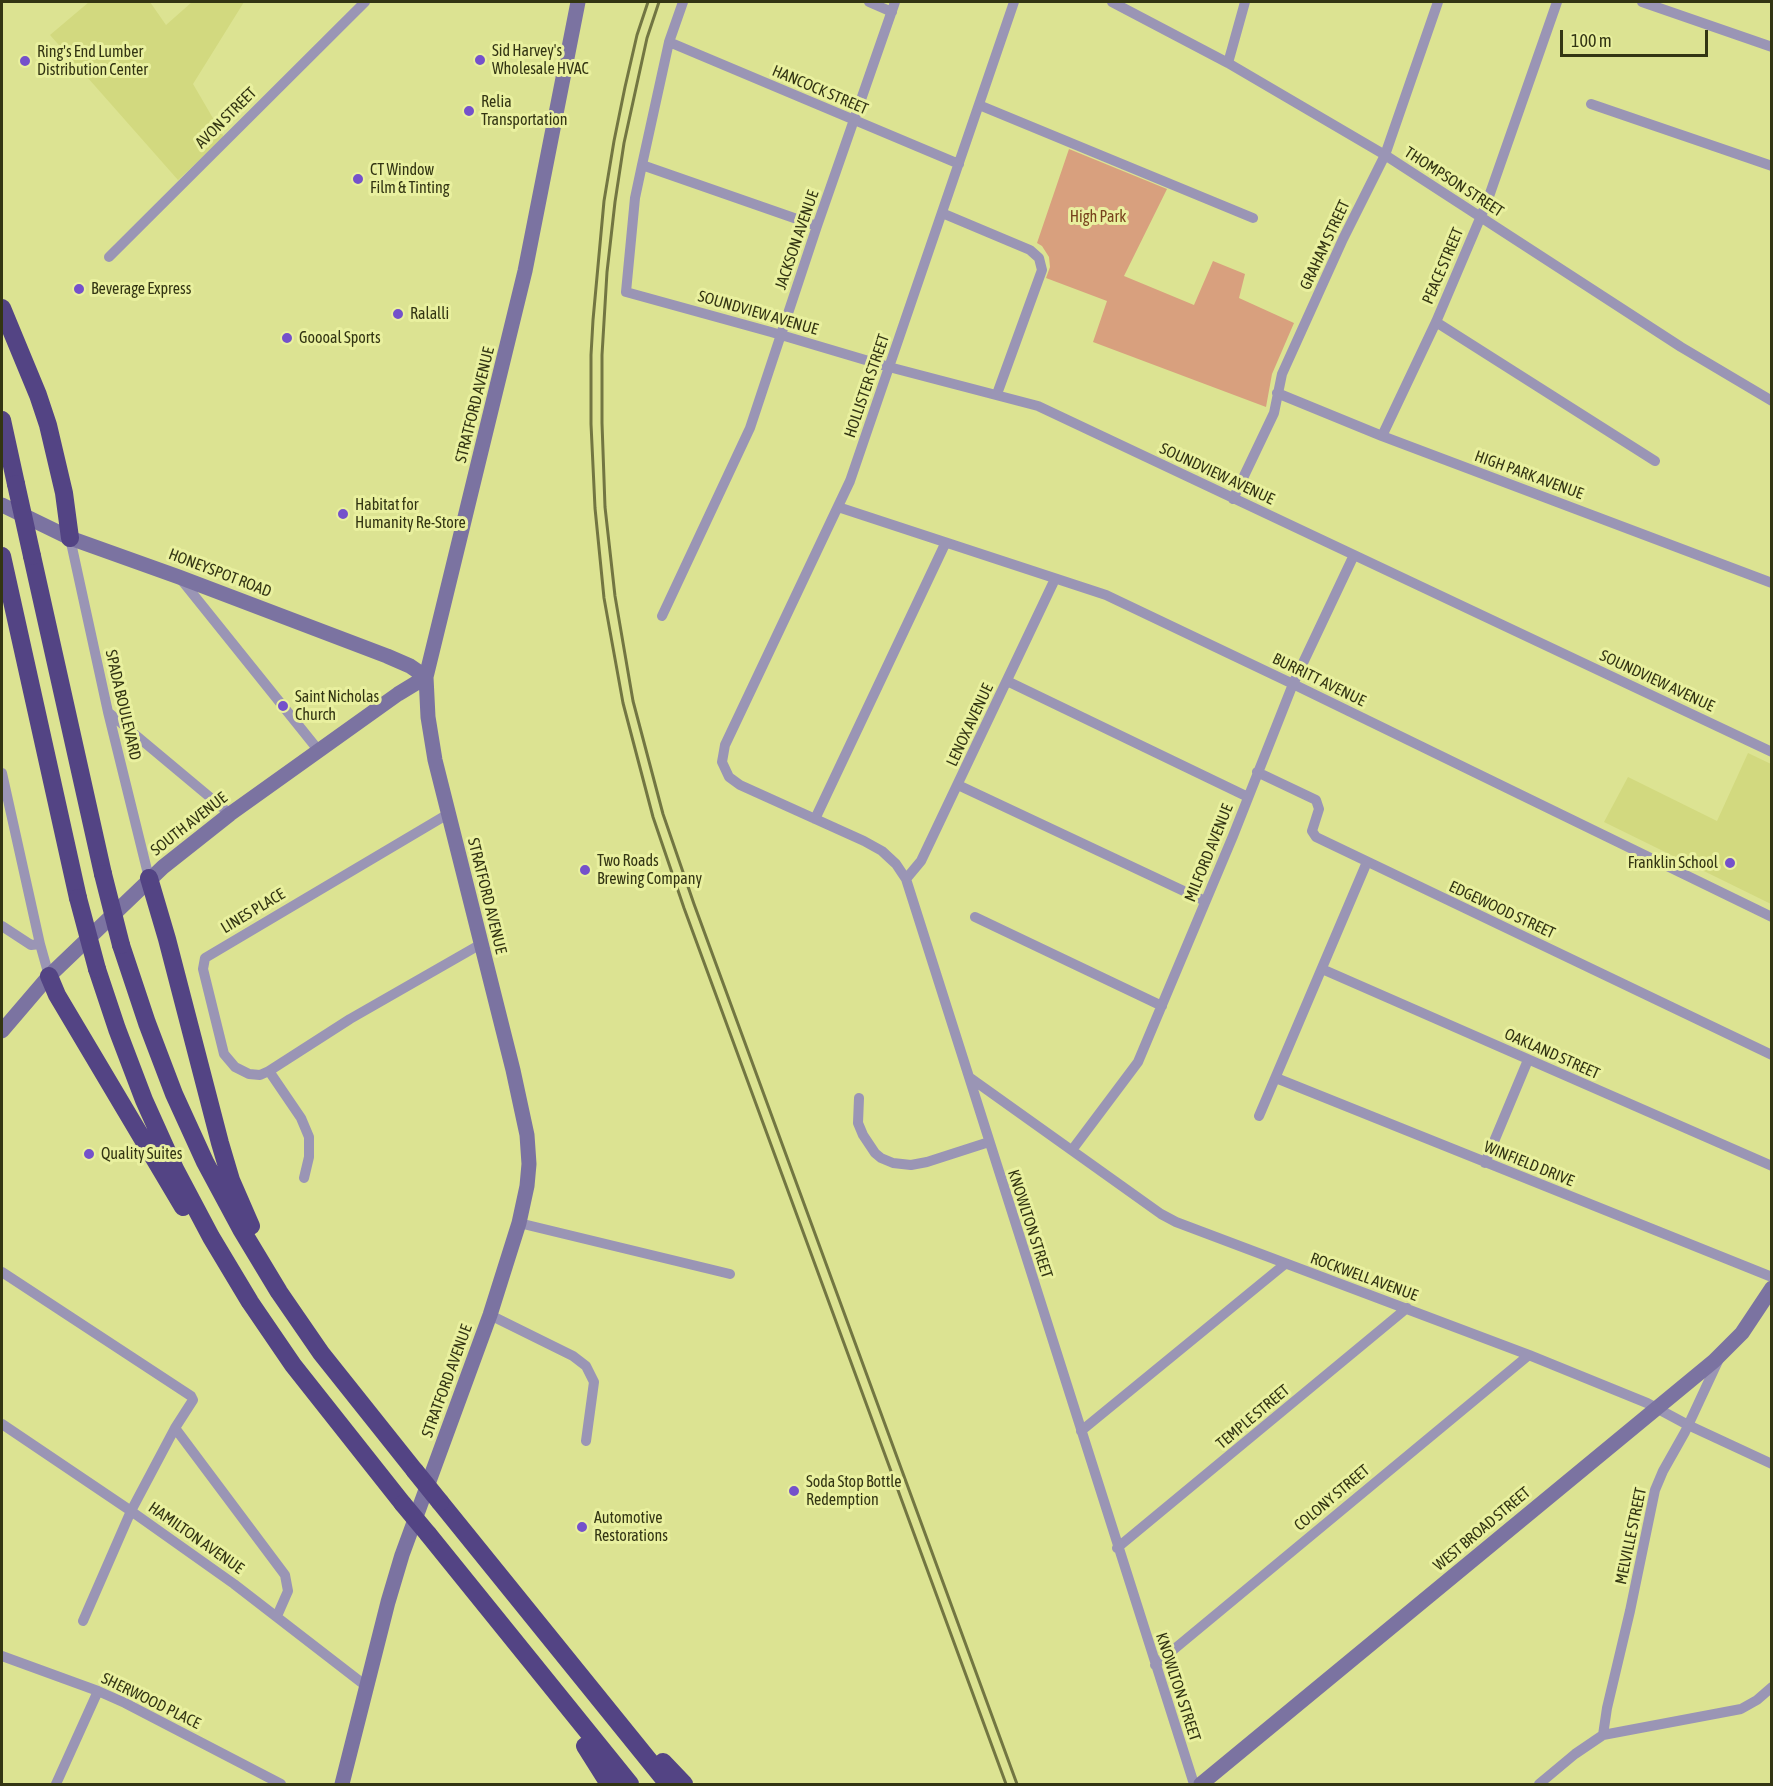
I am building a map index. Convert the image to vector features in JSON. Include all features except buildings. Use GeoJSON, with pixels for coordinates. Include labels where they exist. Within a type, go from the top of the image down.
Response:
{"type":"FeatureCollection","features":[{"type":"Feature","properties":{"kind":"highway"},"geometry":{"type":"LineString","coordinates":[[2,308],[48,425],[64,493],[70,538]]}},
{"type":"Feature","properties":{"kind":"highway"},"geometry":{"type":"LineString","coordinates":[[2,420],[103,874],[122,945],[160,1059],[197,1145],[241,1229],[300,1324],[345,1384],[668,1785]]}},
{"type":"Feature","properties":{"kind":"highway"},"geometry":{"type":"LineString","coordinates":[[2,556],[78,898],[97,969],[134,1074],[175,1169],[230,1270],[271,1334]]}},
{"type":"Feature","properties":{"kind":"highway"},"geometry":{"type":"LineString","coordinates":[[150,878],[231,1180],[245,1214],[300,1324]]}},
{"type":"Feature","properties":{"kind":"highway"},"geometry":{"type":"LineString","coordinates":[[49,975],[57,995],[216,1261],[316,1396],[630,1785]]}},
{"type":"Feature","properties":{"kind":"highway"},"geometry":{"type":"LineString","coordinates":[[551,1639],[684,1785]]}},
{"type":"Feature","properties":{"kind":"highway"},"geometry":{"type":"LineString","coordinates":[[521,1650],[595,1760],[609,1785]]}},
{"type":"Feature","properties":{"kind":"main road","name":"STRATFORD AVENUE"},"geometry":{"type":"LineString","coordinates":[[342,1785],[388,1602],[402,1556],[490,1315],[519,1222],[528,1174],[527,1135],[513,1070],[448,814],[430,730],[426,676],[525,271],[578,2]]}},
{"type":"Feature","properties":{"kind":"main road","name":"HONEYSPOT ROAD"},"geometry":{"type":"LineString","coordinates":[[2,505],[70,538],[393,658],[426,676]]}},
{"type":"Feature","properties":{"kind":"main road","name":"SOUTH AVENUE"},"geometry":{"type":"LineString","coordinates":[[2,1031],[49,975],[150,878],[230,814],[426,676]]}},
{"type":"Feature","properties":{"kind":"main road","name":"WEST BROAD STREET"},"geometry":{"type":"LineString","coordinates":[[1201,1785],[1720,1355],[1742,1333],[1772,1288]]}},
{"type":"Feature","properties":{"kind":"street","name":"AVON STREET"},"geometry":{"type":"LineString","coordinates":[[109,256],[365,2]]}},
{"type":"Feature","properties":{"kind":"street"},"geometry":{"type":"LineString","coordinates":[[683,2],[669,42],[642,165],[817,226]]}},
{"type":"Feature","properties":{"kind":"street"},"geometry":{"type":"LineString","coordinates":[[869,2],[893,7]]}},
{"type":"Feature","properties":{"kind":"street","name":"HOLLISTER STREET"},"geometry":{"type":"LineString","coordinates":[[724,768],[722,758],[725,745],[838,507],[861,452],[1014,2]]}},
{"type":"Feature","properties":{"kind":"street","name":"THOMPSON STREET"},"geometry":{"type":"LineString","coordinates":[[1112,2],[1228,63],[1385,155],[1681,347],[1772,401]]}},
{"type":"Feature","properties":{"kind":"street"},"geometry":{"type":"LineString","coordinates":[[1228,63],[1245,2]]}},
{"type":"Feature","properties":{"kind":"street","name":"GRAHAM STREET"},"geometry":{"type":"LineString","coordinates":[[1233,499],[1274,413],[1281,374],[1342,239],[1385,155],[1438,2]]}},
{"type":"Feature","properties":{"kind":"street","name":"PEACE STREET"},"geometry":{"type":"LineString","coordinates":[[1382,436],[1436,322],[1481,216],[1557,2]]}},
{"type":"Feature","properties":{"kind":"street"},"geometry":{"type":"LineString","coordinates":[[1642,2],[1772,47]]}},
{"type":"Feature","properties":{"kind":"street","name":"JACKSON AVENUE"},"geometry":{"type":"LineString","coordinates":[[662,616],[750,428],[893,7]]}},
{"type":"Feature","properties":{"kind":"street","name":"HANCOCK STREET"},"geometry":{"type":"LineString","coordinates":[[669,42],[959,164]]}},
{"type":"Feature","properties":{"kind":"street"},"geometry":{"type":"LineString","coordinates":[[1591,104],[1772,166]]}},
{"type":"Feature","properties":{"kind":"street"},"geometry":{"type":"LineString","coordinates":[[979,105],[1253,218]]}},
{"type":"Feature","properties":{"kind":"street","name":"SOUNDVIEW AVENUE"},"geometry":{"type":"LineString","coordinates":[[642,165],[636,198],[626,292],[781,334],[889,367],[1038,405],[1772,752]]}},
{"type":"Feature","properties":{"kind":"street"},"geometry":{"type":"LineString","coordinates":[[942,213],[1030,250],[1040,258],[1042,270],[997,394]]}},
{"type":"Feature","properties":{"kind":"street"},"geometry":{"type":"LineString","coordinates":[[1436,322],[1655,462]]}},
{"type":"Feature","properties":{"kind":"street","name":"HIGH PARK AVENUE"},"geometry":{"type":"LineString","coordinates":[[1277,393],[1382,436],[1772,583]]}},
{"type":"Feature","properties":{"kind":"street","name":"BURRITT AVENUE"},"geometry":{"type":"LineString","coordinates":[[838,507],[1106,595],[1772,917]]}},
{"type":"Feature","properties":{"kind":"street","name":"SPADA BOULEVARD"},"geometry":{"type":"LineString","coordinates":[[70,538],[108,712],[150,878]]}},
{"type":"Feature","properties":{"kind":"street"},"geometry":{"type":"LineString","coordinates":[[815,819],[945,544]]}},
{"type":"Feature","properties":{"kind":"street","name":"MILFORD AVENUE"},"geometry":{"type":"LineString","coordinates":[[1072,1150],[1138,1062],[1293,684],[1354,555]]}},
{"type":"Feature","properties":{"kind":"street"},"geometry":{"type":"LineString","coordinates":[[179,577],[319,751]]}},
{"type":"Feature","properties":{"kind":"street","name":"LENOX AVENUE"},"geometry":{"type":"LineString","coordinates":[[906,879],[921,861],[1054,579]]}},
{"type":"Feature","properties":{"kind":"street"},"geometry":{"type":"LineString","coordinates":[[1007,681],[1248,797]]}},
{"type":"Feature","properties":{"kind":"street"},"geometry":{"type":"LineString","coordinates":[[108,712],[230,814]]}},
{"type":"Feature","properties":{"kind":"street","name":"KNOWLTON STREET"},"geometry":{"type":"LineString","coordinates":[[724,768],[729,777],[740,785],[882,851],[896,864],[906,879],[1194,1785]]}},
{"type":"Feature","properties":{"kind":"street","name":"EDGEWOOD STREET"},"geometry":{"type":"LineString","coordinates":[[1257,772],[1316,800],[1319,809],[1313,827],[1314,835],[1772,1055]]}},
{"type":"Feature","properties":{"kind":"street"},"geometry":{"type":"LineString","coordinates":[[2,773],[49,975]]}},
{"type":"Feature","properties":{"kind":"street"},"geometry":{"type":"LineString","coordinates":[[958,784],[1205,902]]}},
{"type":"Feature","properties":{"kind":"street","name":"LINES PLACE"},"geometry":{"type":"LineString","coordinates":[[269,1071],[260,1075],[249,1074],[235,1067],[224,1054],[203,969],[205,958],[448,814]]}},
{"type":"Feature","properties":{"kind":"street"},"geometry":{"type":"LineString","coordinates":[[1259,1116],[1367,862]]}},
{"type":"Feature","properties":{"kind":"street"},"geometry":{"type":"LineString","coordinates":[[975,916],[1162,1006]]}},
{"type":"Feature","properties":{"kind":"street"},"geometry":{"type":"LineString","coordinates":[[2,926],[31,945],[40,944]]}},
{"type":"Feature","properties":{"kind":"street"},"geometry":{"type":"LineString","coordinates":[[304,1178],[309,1156],[309,1137],[301,1118],[269,1071],[350,1019],[481,944]]}},
{"type":"Feature","properties":{"kind":"street","name":"OAKLAND STREET"},"geometry":{"type":"LineString","coordinates":[[1322,969],[1772,1166]]}},
{"type":"Feature","properties":{"kind":"street"},"geometry":{"type":"LineString","coordinates":[[1485,1163],[1528,1060]]}},
{"type":"Feature","properties":{"kind":"street","name":"ROCKWELL AVENUE"},"geometry":{"type":"LineString","coordinates":[[969,1077],[1161,1214],[1176,1222],[1529,1355],[1658,1408],[1688,1425],[1772,1464]]}},
{"type":"Feature","properties":{"kind":"street","name":"WINFIELD DRIVE"},"geometry":{"type":"LineString","coordinates":[[1276,1078],[1772,1277]]}},
{"type":"Feature","properties":{"kind":"street"},"geometry":{"type":"LineString","coordinates":[[859,1098],[858,1123],[860,1129],[872,1149],[887,1161],[905,1165],[927,1162],[988,1142]]}},
{"type":"Feature","properties":{"kind":"street"},"geometry":{"type":"LineString","coordinates":[[519,1222],[730,1274]]}},
{"type":"Feature","properties":{"kind":"street"},"geometry":{"type":"LineString","coordinates":[[1081,1431],[1285,1264]]}},
{"type":"Feature","properties":{"kind":"street"},"geometry":{"type":"LineString","coordinates":[[2,1272],[191,1396],[193,1400],[174,1428],[131,1511],[83,1621]]}},
{"type":"Feature","properties":{"kind":"street","name":"TEMPLE STREET"},"geometry":{"type":"LineString","coordinates":[[1117,1548],[1407,1308]]}},
{"type":"Feature","properties":{"kind":"street"},"geometry":{"type":"LineString","coordinates":[[490,1315],[573,1356],[586,1366],[594,1382],[586,1441]]}},
{"type":"Feature","properties":{"kind":"street","name":"COLONY STREET"},"geometry":{"type":"LineString","coordinates":[[1155,1665],[1529,1355]]}},
{"type":"Feature","properties":{"kind":"street","name":"MELVILLE STREET"},"geometry":{"type":"LineString","coordinates":[[1603,1735],[1655,1490],[1720,1355]]}},
{"type":"Feature","properties":{"kind":"street","name":"HAMILTON AVENUE"},"geometry":{"type":"LineString","coordinates":[[2,1424],[131,1511],[277,1616],[366,1686]]}},
{"type":"Feature","properties":{"kind":"street"},"geometry":{"type":"LineString","coordinates":[[174,1428],[285,1575],[288,1591],[277,1616]]}},
{"type":"Feature","properties":{"kind":"street","name":"SHERWOOD PLACE"},"geometry":{"type":"LineString","coordinates":[[2,1656],[98,1691],[197,1739],[281,1785]]}},
{"type":"Feature","properties":{"kind":"street"},"geometry":{"type":"LineString","coordinates":[[1539,1785],[1575,1754],[1603,1735],[1741,1709],[1757,1700],[1772,1687]]}},
{"type":"Feature","properties":{"kind":"street"},"geometry":{"type":"LineString","coordinates":[[56,1785],[98,1691]]}},
{"type":"Feature","properties":{"kind":"shaded area"},"geometry":{"type":"Polygon","coordinates":[[[89,2],[150,2],[166,25],[192,2],[244,2],[193,84],[224,137],[178,180],[50,35],[89,2]]]}},
{"type":"Feature","properties":{"kind":"shaded area","name":"Franklin School"},"geometry":{"type":"Polygon","coordinates":[[[1748,753],[1771,764],[1771,904],[1604,822],[1628,777],[1717,821],[1748,753]]]}},
{"type":"Feature","properties":{"kind":"green space","name":"High Park"},"geometry":{"type":"Polygon","coordinates":[[[1069,149],[1167,189],[1124,276],[1194,305],[1213,261],[1245,274],[1239,298],[1294,323],[1272,374],[1266,407],[1093,342],[1107,301],[1046,278],[1050,267],[1049,257],[1042,246],[1037,243],[1069,149]]]}},
{"type":"Feature","properties":{"kind":"railway"},"geometry":{"type":"LineString","coordinates":[[648,2],[637,35],[625,87],[604,201],[591,355],[591,424],[595,508],[604,598],[623,703],[653,817],[684,908],[1006,1784]]}},
{"type":"Feature","properties":{"kind":"railway"},"geometry":{"type":"LineString","coordinates":[[659,2],[647,38],[624,143],[607,272],[602,355],[605,507],[615,596],[633,701],[663,814],[694,904],[1017,1784]]}},
{"type":"Feature","properties":{"kind":"place","name":"Sid Harvey's Wholesale HVAC"},"geometry":{"type":"Point","coordinates":[480,60]}},
{"type":"Feature","properties":{"kind":"place","name":"Ring's End Lumber Distribution Center"},"geometry":{"type":"Point","coordinates":[25,61]}},
{"type":"Feature","properties":{"kind":"place","name":"Relia Transportation"},"geometry":{"type":"Point","coordinates":[469,111]}},
{"type":"Feature","properties":{"kind":"place","name":"CT Window Film & Tinting"},"geometry":{"type":"Point","coordinates":[358,179]}},
{"type":"Feature","properties":{"kind":"place","name":"Beverage Express"},"geometry":{"type":"Point","coordinates":[79,289]}},
{"type":"Feature","properties":{"kind":"place","name":"Ralalli"},"geometry":{"type":"Point","coordinates":[398,314]}},
{"type":"Feature","properties":{"kind":"place","name":"Goooal Sports"},"geometry":{"type":"Point","coordinates":[287,338]}},
{"type":"Feature","properties":{"kind":"place","name":"Habitat for Humanity Re-Store"},"geometry":{"type":"Point","coordinates":[343,514]}},
{"type":"Feature","properties":{"kind":"place","name":"Saint Nicholas Church"},"geometry":{"type":"Point","coordinates":[283,706]}},
{"type":"Feature","properties":{"kind":"place","name":"Franklin School"},"geometry":{"type":"Point","coordinates":[1730,863]}},
{"type":"Feature","properties":{"kind":"place","name":"Two Roads Brewing Company"},"geometry":{"type":"Point","coordinates":[585,870]}},
{"type":"Feature","properties":{"kind":"place","name":"Quality Suites"},"geometry":{"type":"Point","coordinates":[89,1154]}},
{"type":"Feature","properties":{"kind":"place","name":"Soda Stop Bottle Redemption"},"geometry":{"type":"Point","coordinates":[794,1491]}},
{"type":"Feature","properties":{"kind":"place","name":"Automotive Restorations"},"geometry":{"type":"Point","coordinates":[582,1527]}}]}
